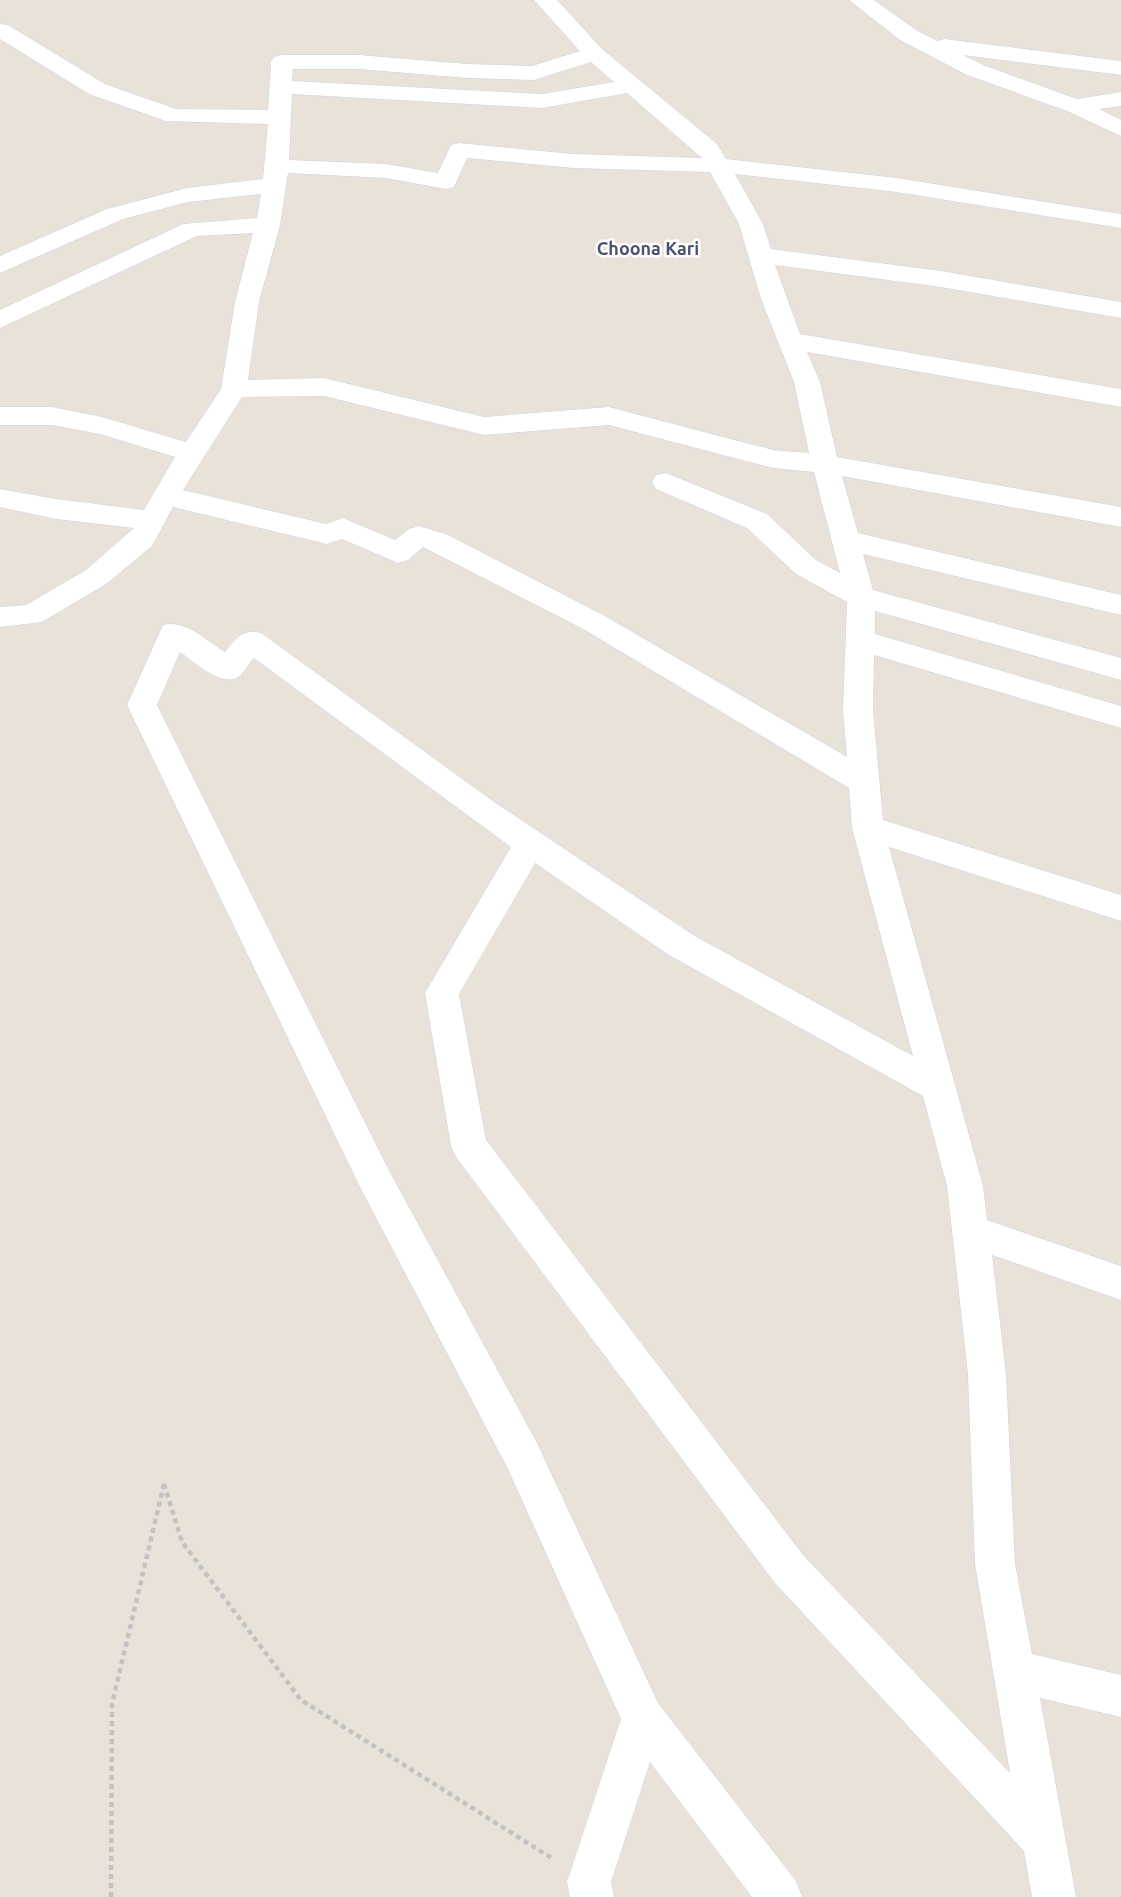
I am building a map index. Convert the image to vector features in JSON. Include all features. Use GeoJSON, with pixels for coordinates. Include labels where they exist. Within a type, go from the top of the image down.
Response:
{"type":"FeatureCollection","features":[{"type":"Feature","properties":{"kind":"street"},"geometry":{"type":"LineString","coordinates":[[545,0],[594,54],[709,148],[752,224],[773,299],[793,341],[807,382],[825,464],[861,597],[858,710],[867,828],[965,1186],[987,1374],[995,1564],[1054,1897]]}},
{"type":"Feature","properties":{"kind":"street"},"geometry":{"type":"LineString","coordinates":[[860,0],[926,44],[975,70],[1075,106],[1121,129]]}},
{"type":"Feature","properties":{"kind":"street"},"geometry":{"type":"LineString","coordinates":[[0,30],[97,89],[174,116],[279,117]]}},
{"type":"Feature","properties":{"kind":"street"},"geometry":{"type":"LineString","coordinates":[[926,44],[1121,68]]}},
{"type":"Feature","properties":{"kind":"street"},"geometry":{"type":"LineString","coordinates":[[0,617],[32,615],[96,578],[142,539],[192,453],[234,389],[247,302],[268,225],[275,176],[282,62],[359,62],[467,72],[534,73],[594,54]]}},
{"type":"Feature","properties":{"kind":"street"},"geometry":{"type":"LineString","coordinates":[[281,87],[542,101],[632,85]]}},
{"type":"Feature","properties":{"kind":"street"},"geometry":{"type":"LineString","coordinates":[[1075,106],[1121,99]]}},
{"type":"Feature","properties":{"kind":"street"},"geometry":{"type":"LineString","coordinates":[[0,265],[116,214],[275,176],[386,171],[446,182],[459,150],[573,161],[719,165],[897,185],[1121,221]]}},
{"type":"Feature","properties":{"kind":"street"},"geometry":{"type":"LineString","coordinates":[[0,320],[192,229],[268,225]]}},
{"type":"Feature","properties":{"kind":"street"},"geometry":{"type":"LineString","coordinates":[[759,255],[941,279],[1121,310]]}},
{"type":"Feature","properties":{"kind":"street"},"geometry":{"type":"LineString","coordinates":[[793,341],[1121,398]]}},
{"type":"Feature","properties":{"kind":"street"},"geometry":{"type":"LineString","coordinates":[[234,389],[324,387],[484,426],[609,416],[773,459],[825,464],[1121,517]]}},
{"type":"Feature","properties":{"kind":"street"},"geometry":{"type":"LineString","coordinates":[[0,416],[52,416],[102,426],[192,453]]}},
{"type":"Feature","properties":{"kind":"street"},"geometry":{"type":"LineString","coordinates":[[666,483],[757,521],[806,567],[861,597],[1121,669]]}},
{"type":"Feature","properties":{"kind":"street"},"geometry":{"type":"LineString","coordinates":[[166,496],[327,534],[343,528],[398,553],[418,536],[438,542],[595,623],[864,782]]}},
{"type":"Feature","properties":{"kind":"street"},"geometry":{"type":"LineString","coordinates":[[0,498],[56,509],[153,521]]}},
{"type":"Feature","properties":{"kind":"street"},"geometry":{"type":"LineString","coordinates":[[847,540],[1121,605]]}},
{"type":"Feature","properties":{"kind":"street"},"geometry":{"type":"LineString","coordinates":[[780,1897],[644,1718],[522,1455],[373,1176],[142,705],[173,633],[228,669],[251,641],[530,843],[681,945],[938,1087]]}},
{"type":"Feature","properties":{"kind":"street"},"geometry":{"type":"LineString","coordinates":[[859,640],[1121,717]]}},
{"type":"Feature","properties":{"kind":"street"},"geometry":{"type":"LineString","coordinates":[[867,828],[1121,908]]}},
{"type":"Feature","properties":{"kind":"street"},"geometry":{"type":"LineString","coordinates":[[530,843],[442,993],[469,1146],[789,1569],[1042,1838]]}},
{"type":"Feature","properties":{"kind":"street"},"geometry":{"type":"LineString","coordinates":[[970,1232],[1121,1283]]}},
{"type":"Feature","properties":{"kind":"street"},"geometry":{"type":"LineString","coordinates":[[1013,1671],[1121,1696]]}},
{"type":"Feature","properties":{"kind":"street"},"geometry":{"type":"LineString","coordinates":[[590,1890],[644,1718]]}},
{"type":"Feature","properties":{"kind":"path"},"geometry":{"type":"LineString","coordinates":[[111,1897],[112,1704],[164,1484],[182,1542],[301,1700],[590,1890]]}},
{"type":"Feature","properties":{"kind":"district","name":"Choona Kari"},"geometry":{"type":"Point","coordinates":[648,248]}}]}
